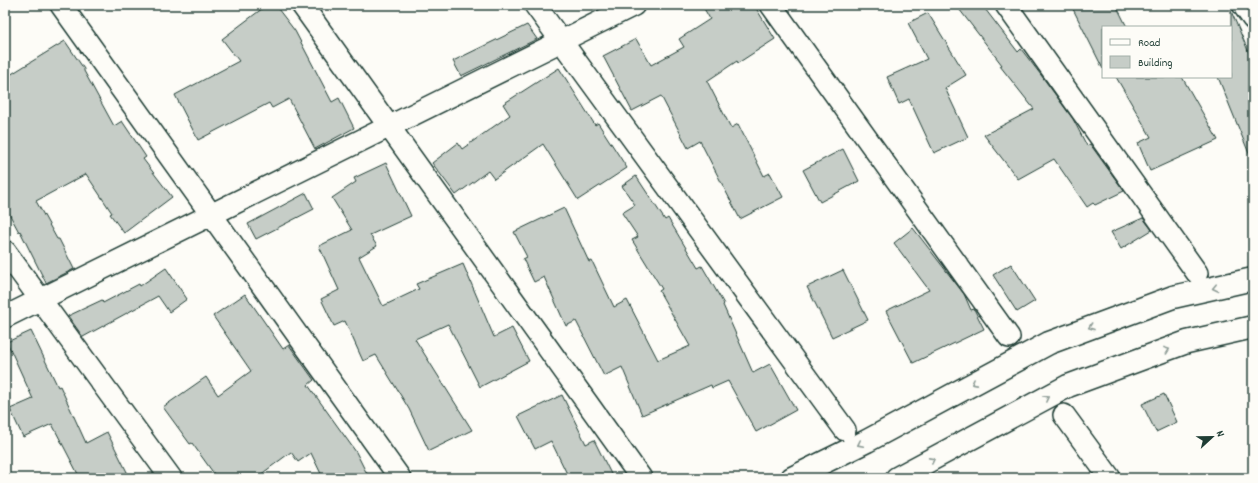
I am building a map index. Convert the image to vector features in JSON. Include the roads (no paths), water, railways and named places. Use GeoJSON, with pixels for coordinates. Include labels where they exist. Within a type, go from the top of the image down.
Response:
{"type":"FeatureCollection","features":[{"type":"Feature","properties":{"kind":"main road"},"geometry":{"type":"LineString","coordinates":[[792,478],[867,441],[1049,343],[1173,297],[1253,279]]}},
{"type":"Feature","properties":{"kind":"main road"},"geometry":{"type":"LineString","coordinates":[[897,478],[1068,386],[1187,342],[1253,327]]}},
{"type":"Feature","properties":{"kind":"street"},"geometry":{"type":"LineString","coordinates":[[61,5],[400,478]]}},
{"type":"Feature","properties":{"kind":"street"},"geometry":{"type":"LineString","coordinates":[[302,5],[641,478]]}},
{"type":"Feature","properties":{"kind":"street"},"geometry":{"type":"LineString","coordinates":[[535,5],[845,430]]}},
{"type":"Feature","properties":{"kind":"street"},"geometry":{"type":"LineString","coordinates":[[5,317],[634,5]]}},
{"type":"Feature","properties":{"kind":"street"},"geometry":{"type":"LineString","coordinates":[[772,5],[1009,337]]}},
{"type":"Feature","properties":{"kind":"street"},"geometry":{"type":"LineString","coordinates":[[1006,5],[1197,273]]}},
{"type":"Feature","properties":{"kind":"street"},"geometry":{"type":"LineString","coordinates":[[1243,5],[1253,19]]}},
{"type":"Feature","properties":{"kind":"street"},"geometry":{"type":"LineString","coordinates":[[5,251],[171,478]]}},
{"type":"Feature","properties":{"kind":"street"},"geometry":{"type":"LineString","coordinates":[[1064,414],[1110,478]]}}]}
